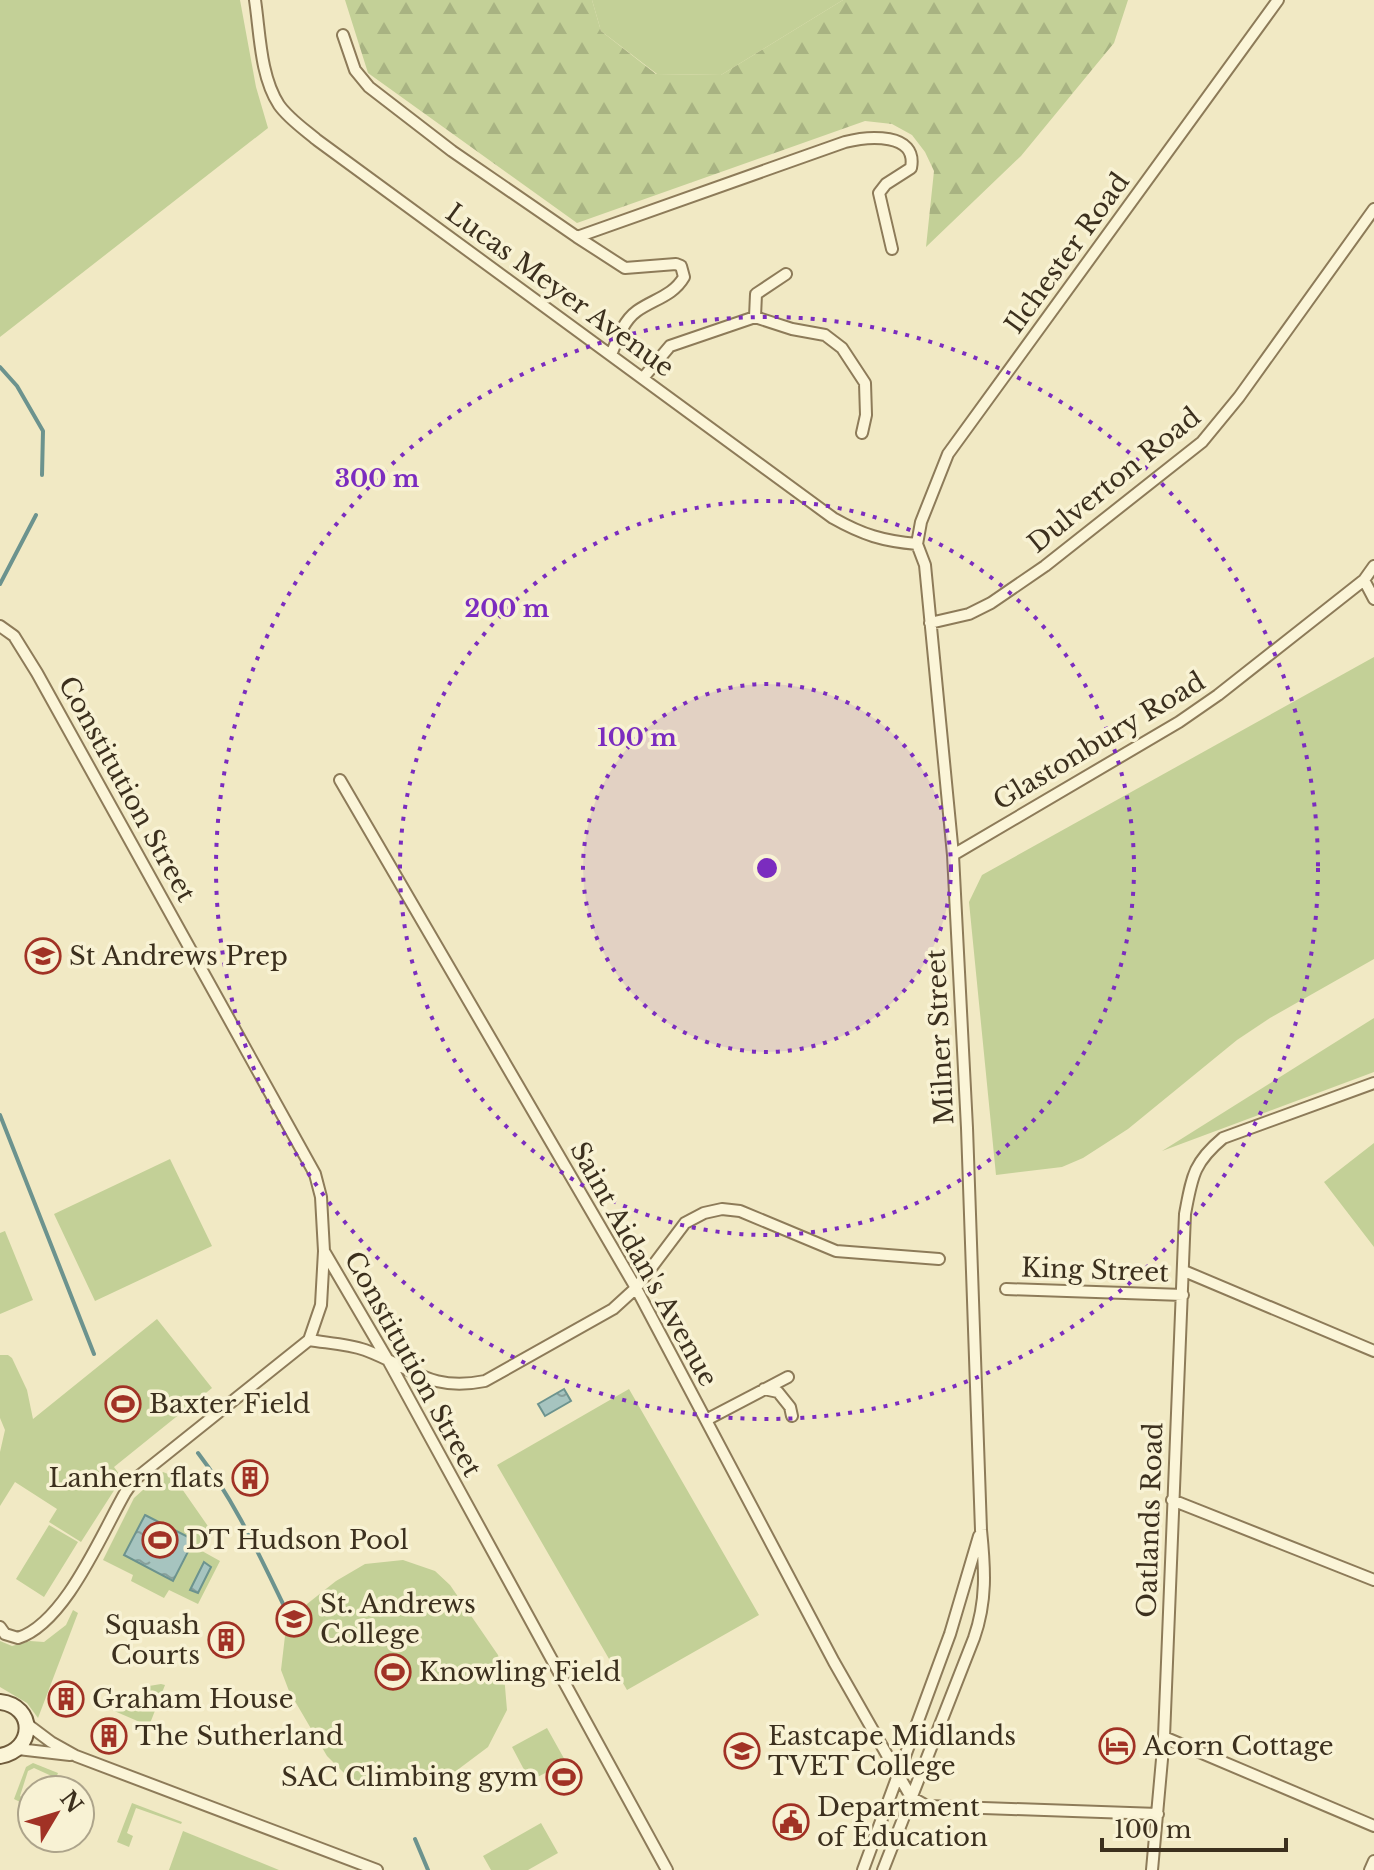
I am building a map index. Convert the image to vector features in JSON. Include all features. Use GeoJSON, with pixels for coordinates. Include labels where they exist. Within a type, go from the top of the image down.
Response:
{"type":"FeatureCollection","features":[{"type":"Feature","properties":{"kind":"main road"},"geometry":{"type":"LineString","coordinates":[[0,1702],[19,1710],[27,1724],[23,1743],[9,1753],[0,1768]]}},
{"type":"Feature","properties":{"kind":"street","name":"Lucas Meyer Avenue"},"geometry":{"type":"LineString","coordinates":[[255,0],[265,67],[279,105],[295,122],[833,518],[855,531],[882,541],[917,544]]}},
{"type":"Feature","properties":{"kind":"street","name":"Ilchester Road"},"geometry":{"type":"LineString","coordinates":[[917,544],[928,500],[948,454],[1278,0]]}},
{"type":"Feature","properties":{"kind":"street"},"geometry":{"type":"LineString","coordinates":[[343,35],[355,70],[369,87],[452,151],[625,268],[676,264],[685,271],[672,292],[637,311],[628,320],[611,355]]}},
{"type":"Feature","properties":{"kind":"street"},"geometry":{"type":"LineString","coordinates":[[577,237],[845,142],[892,139],[902,142],[913,162],[911,168],[886,184],[879,193],[892,249]]}},
{"type":"Feature","properties":{"kind":"street","name":"Dulverton Road"},"geometry":{"type":"LineString","coordinates":[[930,623],[969,614],[991,603],[1045,566],[1202,442],[1239,397],[1374,209]]}},
{"type":"Feature","properties":{"kind":"street"},"geometry":{"type":"LineString","coordinates":[[755,317],[756,294],[786,274]]}},
{"type":"Feature","properties":{"kind":"street"},"geometry":{"type":"LineString","coordinates":[[643,378],[670,346],[755,317],[792,329],[825,335],[842,348],[865,383],[866,415],[862,433]]}},
{"type":"Feature","properties":{"kind":"street","name":"Milner Street"},"geometry":{"type":"LineString","coordinates":[[883,1870],[982,1616],[986,1574],[981,1530],[968,1142],[953,855],[925,565],[917,544]]}},
{"type":"Feature","properties":{"kind":"street","name":"Glastonbury Road"},"geometry":{"type":"LineString","coordinates":[[953,855],[1179,722],[1364,580],[1374,566]]}},
{"type":"Feature","properties":{"kind":"street"},"geometry":{"type":"LineString","coordinates":[[1364,580],[1374,599]]}},
{"type":"Feature","properties":{"kind":"street","name":"Constitution Street"},"geometry":{"type":"LineString","coordinates":[[0,626],[14,636],[37,673],[315,1174],[321,1197],[324,1251],[389,1362],[667,1870]]}},
{"type":"Feature","properties":{"kind":"street","name":"Saint Aidan's Avenue"},"geometry":{"type":"LineString","coordinates":[[340,780],[636,1288],[911,1797]]}},
{"type":"Feature","properties":{"kind":"street","name":"Oatlands Road"},"geometry":{"type":"LineString","coordinates":[[1152,1870],[1164,1737],[1185,1214],[1193,1171],[1204,1154],[1223,1138],[1374,1083]]}},
{"type":"Feature","properties":{"kind":"street"},"geometry":{"type":"LineString","coordinates":[[309,1340],[363,1349],[446,1385],[463,1386],[485,1381],[613,1309],[636,1288],[685,1223],[704,1213],[722,1209],[748,1214],[836,1251],[939,1259]]}},
{"type":"Feature","properties":{"kind":"street"},"geometry":{"type":"LineString","coordinates":[[0,1627],[5,1634],[18,1638],[36,1629],[68,1596],[134,1480],[309,1340],[321,1305],[324,1251]]}},
{"type":"Feature","properties":{"kind":"street"},"geometry":{"type":"LineString","coordinates":[[1184,1271],[1374,1351]]}},
{"type":"Feature","properties":{"kind":"street","name":"King Street"},"geometry":{"type":"LineString","coordinates":[[1006,1289],[1183,1295]]}},
{"type":"Feature","properties":{"kind":"street"},"geometry":{"type":"LineString","coordinates":[[706,1420],[788,1377]]}},
{"type":"Feature","properties":{"kind":"street"},"geometry":{"type":"LineString","coordinates":[[764,1389],[778,1392],[790,1407],[792,1416]]}},
{"type":"Feature","properties":{"kind":"street"},"geometry":{"type":"LineString","coordinates":[[1172,1500],[1374,1580]]}},
{"type":"Feature","properties":{"kind":"street","name":"Milner Street"},"geometry":{"type":"LineString","coordinates":[[863,1870],[950,1634],[981,1530]]}},
{"type":"Feature","properties":{"kind":"street"},"geometry":{"type":"LineString","coordinates":[[27,1724],[76,1756],[377,1870]]}},
{"type":"Feature","properties":{"kind":"street"},"geometry":{"type":"LineString","coordinates":[[1164,1737],[1374,1826]]}},
{"type":"Feature","properties":{"kind":"street"},"geometry":{"type":"LineString","coordinates":[[9,1753],[76,1756]]}},
{"type":"Feature","properties":{"kind":"street"},"geometry":{"type":"LineString","coordinates":[[911,1797],[927,1806],[1158,1814]]}},
{"type":"Feature","properties":{"kind":"street"},"geometry":{"type":"LineString","coordinates":[[1370,1870],[1374,1861]]}},
{"type":"Feature","properties":{"kind":"green space"},"geometry":{"type":"Polygon","coordinates":[[[0,0],[240,0],[256,87],[268,128],[0,337],[0,0]]]}},
{"type":"Feature","properties":{"kind":"green space"},"geometry":{"type":"Polygon","coordinates":[[[345,0],[592,0],[601,31],[656,74],[721,75],[843,0],[1128,0],[1114,43],[1021,156],[926,247],[934,171],[925,152],[912,135],[892,124],[865,121],[577,223],[368,73],[345,0]]]}},
{"type":"Feature","properties":{"kind":"green space"},"geometry":{"type":"Polygon","coordinates":[[[592,0],[843,0],[721,75],[657,74],[601,31],[592,0]]]}},
{"type":"Feature","properties":{"kind":"green space"},"geometry":{"type":"Polygon","coordinates":[[[1374,657],[1374,959],[1237,1040],[1128,1129],[1083,1158],[1062,1167],[996,1175],[969,902],[982,875],[1374,657]]]}},
{"type":"Feature","properties":{"kind":"green space"},"geometry":{"type":"Polygon","coordinates":[[[1374,1018],[1374,1072],[1162,1151],[1374,1018]]]}},
{"type":"Feature","properties":{"kind":"green space"},"geometry":{"type":"Polygon","coordinates":[[[1374,1143],[1374,1247],[1324,1182],[1374,1143]]]}},
{"type":"Feature","properties":{"kind":"green space"},"geometry":{"type":"Polygon","coordinates":[[[170,1159],[212,1246],[95,1301],[54,1214],[170,1159]]]}},
{"type":"Feature","properties":{"kind":"green space"},"geometry":{"type":"Polygon","coordinates":[[[5,1231],[33,1300],[0,1314],[0,1233],[5,1231]]]}},
{"type":"Feature","properties":{"kind":"green space","name":"Baxter Field"},"geometry":{"type":"Polygon","coordinates":[[[157,1319],[212,1388],[114,1467],[122,1478],[81,1542],[49,1522],[57,1509],[15,1482],[0,1506],[0,1452],[5,1430],[0,1418],[0,1355],[12,1358],[27,1390],[33,1419],[157,1319]]]}},
{"type":"Feature","properties":{"kind":"green space"},"geometry":{"type":"Polygon","coordinates":[[[629,1389],[759,1615],[627,1690],[497,1465],[629,1389]]]}},
{"type":"Feature","properties":{"kind":"green space","name":"DT Hudson Pool"},"geometry":{"type":"Polygon","coordinates":[[[163,1472],[173,1476],[212,1532],[202,1551],[220,1561],[198,1604],[169,1590],[164,1598],[131,1581],[133,1575],[103,1560],[134,1498],[163,1472]]]}},
{"type":"Feature","properties":{"kind":"green space"},"geometry":{"type":"Polygon","coordinates":[[[49,1525],[78,1542],[44,1597],[16,1579],[49,1525]]]}},
{"type":"Feature","properties":{"kind":"green space","name":"Knowling Field"},"geometry":{"type":"Polygon","coordinates":[[[403,1560],[435,1571],[450,1585],[498,1655],[504,1675],[507,1710],[488,1747],[456,1771],[421,1788],[380,1790],[347,1776],[327,1756],[289,1691],[281,1670],[285,1636],[307,1604],[336,1581],[365,1564],[403,1560]]]}},
{"type":"Feature","properties":{"kind":"green space"},"geometry":{"type":"Polygon","coordinates":[[[73,1610],[78,1613],[38,1718],[27,1703],[0,1687],[0,1641],[12,1646],[30,1641],[44,1642],[66,1625],[73,1610]]]}},
{"type":"Feature","properties":{"kind":"green space"},"geometry":{"type":"Polygon","coordinates":[[[165,1685],[149,1726],[112,1710],[113,1707],[129,1709],[140,1706],[143,1703],[143,1687],[165,1685]]]}},
{"type":"Feature","properties":{"kind":"green space"},"geometry":{"type":"Polygon","coordinates":[[[547,1728],[566,1762],[530,1781],[512,1747],[547,1728]]]}},
{"type":"Feature","properties":{"kind":"green space"},"geometry":{"type":"Polygon","coordinates":[[[33,1763],[58,1773],[47,1774],[34,1768],[23,1774],[26,1767],[33,1763]]]}},
{"type":"Feature","properties":{"kind":"green space"},"geometry":{"type":"Polygon","coordinates":[[[132,1803],[182,1822],[136,1808],[127,1833],[133,1836],[129,1847],[117,1842],[132,1803]]]}},
{"type":"Feature","properties":{"kind":"green space"},"geometry":{"type":"Polygon","coordinates":[[[541,1823],[558,1853],[528,1870],[491,1870],[483,1856],[541,1823]]]}},
{"type":"Feature","properties":{"kind":"green space"},"geometry":{"type":"Polygon","coordinates":[[[183,1831],[279,1870],[169,1870],[183,1831]]]}},
{"type":"Feature","properties":{"kind":"water"},"geometry":{"type":"Polygon","coordinates":[[[564,1389],[571,1401],[545,1416],[538,1404],[564,1389]]]}},
{"type":"Feature","properties":{"kind":"water"},"geometry":{"type":"Polygon","coordinates":[[[145,1515],[194,1540],[173,1581],[124,1555],[145,1515]]]}},
{"type":"Feature","properties":{"kind":"water"},"geometry":{"type":"Polygon","coordinates":[[[204,1562],[211,1567],[198,1593],[190,1590],[204,1562]]]}},
{"type":"Feature","properties":{"kind":"waterway"},"geometry":{"type":"LineString","coordinates":[[0,367],[17,386],[43,431],[42,475]]}},
{"type":"Feature","properties":{"kind":"waterway"},"geometry":{"type":"LineString","coordinates":[[0,584],[36,515]]}},
{"type":"Feature","properties":{"kind":"waterway"},"geometry":{"type":"LineString","coordinates":[[0,1115],[94,1354]]}},
{"type":"Feature","properties":{"kind":"waterway"},"geometry":{"type":"LineString","coordinates":[[198,1453],[235,1510],[287,1612]]}},
{"type":"Feature","properties":{"kind":"waterway"},"geometry":{"type":"LineString","coordinates":[[415,1839],[428,1870]]}},
{"type":"Feature","properties":{"kind":"place","name":"St Andrews Prep"},"geometry":{"type":"Point","coordinates":[43,956]}},
{"type":"Feature","properties":{"kind":"place","name":"Baxter Field"},"geometry":{"type":"Point","coordinates":[123,1404]}},
{"type":"Feature","properties":{"kind":"place","name":"Lanhern flats"},"geometry":{"type":"Point","coordinates":[250,1478]}},
{"type":"Feature","properties":{"kind":"place","name":"DT Hudson Pool"},"geometry":{"type":"Point","coordinates":[160,1540]}},
{"type":"Feature","properties":{"kind":"place","name":"St. Andrews College"},"geometry":{"type":"Point","coordinates":[294,1619]}},
{"type":"Feature","properties":{"kind":"place","name":"Squash Courts"},"geometry":{"type":"Point","coordinates":[226,1640]}},
{"type":"Feature","properties":{"kind":"place","name":"Knowling Field"},"geometry":{"type":"Point","coordinates":[393,1672]}},
{"type":"Feature","properties":{"kind":"place","name":"Graham House"},"geometry":{"type":"Point","coordinates":[66,1699]}},
{"type":"Feature","properties":{"kind":"place","name":"The Sutherland"},"geometry":{"type":"Point","coordinates":[109,1736]}},
{"type":"Feature","properties":{"kind":"place","name":"Acorn Cottage"},"geometry":{"type":"Point","coordinates":[1117,1746]}},
{"type":"Feature","properties":{"kind":"place","name":"Eastcape Midlands TVET College"},"geometry":{"type":"Point","coordinates":[742,1751]}},
{"type":"Feature","properties":{"kind":"place","name":"SAC Climbing gym"},"geometry":{"type":"Point","coordinates":[564,1777]}},
{"type":"Feature","properties":{"kind":"place","name":"Department of Education"},"geometry":{"type":"Point","coordinates":[791,1822]}}]}
